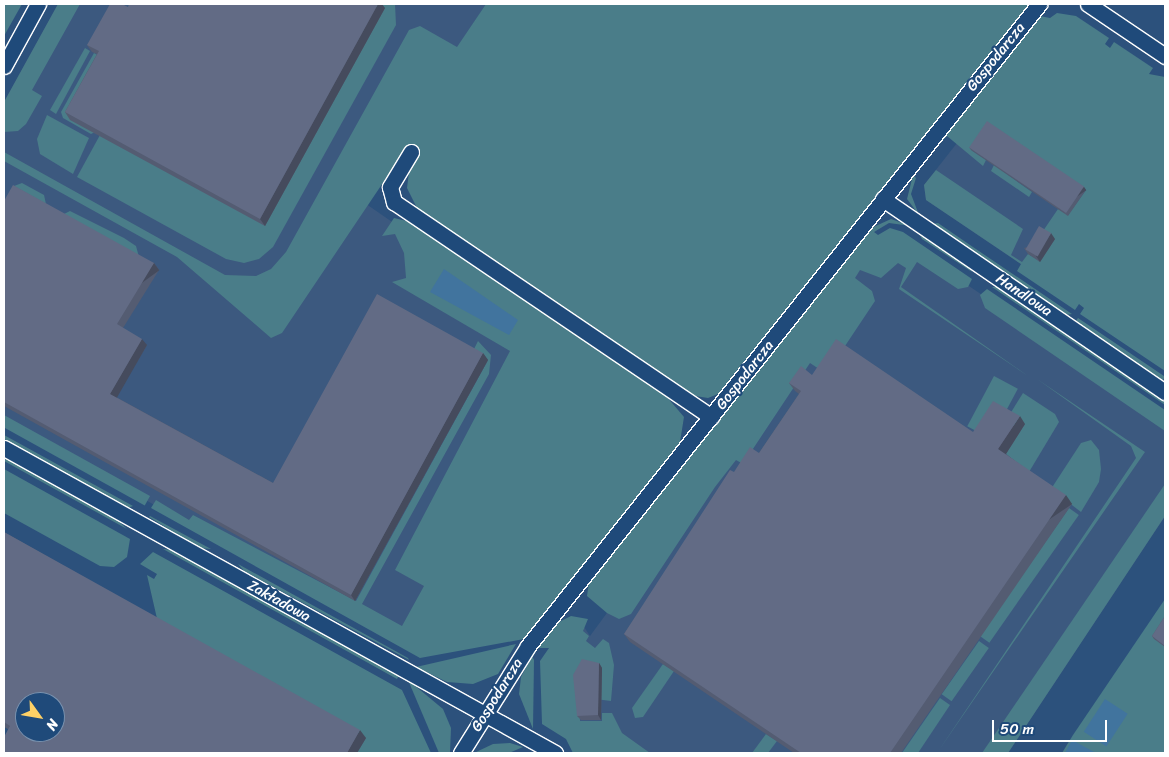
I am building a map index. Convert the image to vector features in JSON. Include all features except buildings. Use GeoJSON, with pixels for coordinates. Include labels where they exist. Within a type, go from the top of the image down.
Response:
{"type":"FeatureCollection","features":[{"type":"Feature","properties":{"kind":"street"},"geometry":{"type":"LineString","coordinates":[[4,66],[38,4]]}},
{"type":"Feature","properties":{"kind":"street","name":"Gospodarcza"},"geometry":{"type":"LineString","coordinates":[[461,753],[528,646],[1039,4]]}},
{"type":"Feature","properties":{"kind":"street"},"geometry":{"type":"LineString","coordinates":[[1088,4],[1165,56]]}},
{"type":"Feature","properties":{"kind":"street"},"geometry":{"type":"LineString","coordinates":[[411,152],[390,187],[394,202],[711,417]]}},
{"type":"Feature","properties":{"kind":"street","name":"Handlowa"},"geometry":{"type":"LineString","coordinates":[[883,199],[1165,392]]}},
{"type":"Feature","properties":{"kind":"street","name":"Zakładowa"},"geometry":{"type":"LineString","coordinates":[[4,448],[555,753]]}},
{"type":"Feature","properties":{"kind":"shaded area"},"geometry":{"type":"Polygon","coordinates":[[[58,4],[486,4],[359,199],[528,316],[421,652],[4,422],[4,102],[58,4]]]}},
{"type":"Feature","properties":{"kind":"shaded area"},"geometry":{"type":"Polygon","coordinates":[[[990,101],[1100,186],[1040,277],[926,200],[924,185],[990,101]]]}},
{"type":"Feature","properties":{"kind":"shaded area"},"geometry":{"type":"Polygon","coordinates":[[[880,241],[969,286],[1165,419],[1165,516],[1008,753],[603,753],[562,731],[579,619],[590,636],[880,241]]]}},
{"type":"Feature","properties":{"kind":"shaded area"},"geometry":{"type":"Polygon","coordinates":[[[444,269],[518,320],[509,335],[430,292],[444,269]]]}},
{"type":"Feature","properties":{"kind":"shaded area"},"geometry":{"type":"Polygon","coordinates":[[[1105,699],[1128,714],[1106,746],[1084,732],[1105,699]]]}},
{"type":"Feature","properties":{"kind":"shaded area"},"geometry":{"type":"Polygon","coordinates":[[[1072,740],[1096,753],[1065,753],[1072,740]]]}},
{"type":"Feature","properties":{"kind":"green space"},"geometry":{"type":"Polygon","coordinates":[[[4,4],[22,4],[4,36],[4,4]]]}},
{"type":"Feature","properties":{"kind":"green space"},"geometry":{"type":"Polygon","coordinates":[[[58,4],[80,4],[32,90],[42,96],[26,124],[18,131],[4,132],[4,102],[58,4]]]}},
{"type":"Feature","properties":{"kind":"green space"},"geometry":{"type":"Polygon","coordinates":[[[378,4],[395,4],[396,25],[273,247],[259,259],[244,263],[226,259],[77,177],[100,135],[378,4]]]}},
{"type":"Feature","properties":{"kind":"green space"},"geometry":{"type":"Polygon","coordinates":[[[486,4],[1029,4],[718,394],[708,398],[689,395],[418,210],[407,188],[409,172],[420,151],[409,144],[282,333],[271,338],[177,257],[4,161],[4,152],[225,275],[256,276],[271,269],[286,252],[409,30],[420,26],[457,47],[486,4]]]}},
{"type":"Feature","properties":{"kind":"green space"},"geometry":{"type":"Polygon","coordinates":[[[1057,13],[1076,16],[1109,38],[1105,44],[1110,48],[1114,42],[1153,68],[1149,74],[1165,77],[1165,371],[1080,314],[1084,308],[1079,304],[1075,310],[1017,271],[1021,264],[926,200],[924,185],[936,170],[1023,229],[1011,255],[1022,262],[1028,254],[1040,261],[1043,231],[1058,209],[1068,215],[1086,190],[971,150],[986,160],[983,166],[947,136],[938,146],[1040,16],[1050,18],[1057,13]]]}},
{"type":"Feature","properties":{"kind":"green space"},"geometry":{"type":"Polygon","coordinates":[[[85,48],[90,51],[56,114],[50,110],[85,48]]]}},
{"type":"Feature","properties":{"kind":"green space"},"geometry":{"type":"Polygon","coordinates":[[[94,53],[105,59],[95,132],[91,134],[63,118],[61,112],[94,53]]]}},
{"type":"Feature","properties":{"kind":"green space"},"geometry":{"type":"Polygon","coordinates":[[[47,115],[89,138],[73,174],[40,154],[37,139],[47,115]]]}},
{"type":"Feature","properties":{"kind":"green space"},"geometry":{"type":"Polygon","coordinates":[[[994,165],[1032,192],[1029,197],[991,171],[994,165]]]}},
{"type":"Feature","properties":{"kind":"green space"},"geometry":{"type":"Polygon","coordinates":[[[913,175],[916,178],[911,194],[919,215],[907,199],[913,175]]]}},
{"type":"Feature","properties":{"kind":"green space"},"geometry":{"type":"Polygon","coordinates":[[[22,183],[44,195],[46,204],[14,186],[22,183]]]}},
{"type":"Feature","properties":{"kind":"green space"},"geometry":{"type":"Polygon","coordinates":[[[70,211],[136,246],[139,257],[64,214],[70,211]]]}},
{"type":"Feature","properties":{"kind":"green space"},"geometry":{"type":"Polygon","coordinates":[[[394,218],[411,222],[667,397],[684,417],[680,442],[524,639],[420,658],[151,508],[156,500],[189,520],[193,515],[356,601],[488,360],[473,351],[478,341],[491,355],[489,374],[362,604],[402,626],[424,586],[395,570],[510,351],[392,282],[406,278],[404,253],[395,234],[382,236],[394,218]]]}},
{"type":"Feature","properties":{"kind":"green space"},"geometry":{"type":"Polygon","coordinates":[[[891,219],[911,226],[889,223],[874,232],[878,235],[890,228],[903,232],[972,279],[968,287],[958,289],[917,262],[901,287],[1028,376],[899,289],[906,268],[898,263],[881,278],[860,270],[855,278],[872,291],[875,301],[843,349],[825,373],[810,363],[743,464],[736,460],[715,487],[631,614],[619,619],[607,613],[587,596],[589,582],[869,229],[891,219]]]}},
{"type":"Feature","properties":{"kind":"green space"},"geometry":{"type":"Polygon","coordinates":[[[938,223],[1072,314],[1066,315],[932,224],[938,223]]]}},
{"type":"Feature","properties":{"kind":"green space"},"geometry":{"type":"Polygon","coordinates":[[[920,235],[966,264],[972,272],[922,239],[920,235]]]}},
{"type":"Feature","properties":{"kind":"green space"},"geometry":{"type":"Polygon","coordinates":[[[992,287],[999,287],[1165,399],[1165,405],[992,287]]]}},
{"type":"Feature","properties":{"kind":"green space"},"geometry":{"type":"Polygon","coordinates":[[[987,289],[1165,410],[1165,431],[985,308],[980,295],[987,289]]]}},
{"type":"Feature","properties":{"kind":"green space"},"geometry":{"type":"Polygon","coordinates":[[[1078,318],[1165,377],[1162,382],[1075,323],[1078,318]]]}},
{"type":"Feature","properties":{"kind":"green space"},"geometry":{"type":"Polygon","coordinates":[[[994,376],[1018,389],[991,439],[967,426],[994,376]]]}},
{"type":"Feature","properties":{"kind":"green space"},"geometry":{"type":"Polygon","coordinates":[[[1037,379],[1145,452],[937,753],[1136,458],[1131,446],[1037,379]]]}},
{"type":"Feature","properties":{"kind":"green space"},"geometry":{"type":"Polygon","coordinates":[[[1023,393],[1055,414],[1059,422],[1029,472],[992,443],[1023,393]]]}},
{"type":"Feature","properties":{"kind":"green space"},"geometry":{"type":"Polygon","coordinates":[[[4,415],[150,496],[145,506],[4,428],[4,415]]]}},
{"type":"Feature","properties":{"kind":"green space"},"geometry":{"type":"Polygon","coordinates":[[[4,435],[133,506],[128,508],[4,439],[4,435]]]}},
{"type":"Feature","properties":{"kind":"green space"},"geometry":{"type":"Polygon","coordinates":[[[1091,440],[1099,450],[1101,469],[1099,482],[1081,512],[1051,489],[1081,443],[1091,440]]]}},
{"type":"Feature","properties":{"kind":"green space"},"geometry":{"type":"Polygon","coordinates":[[[4,456],[114,517],[127,529],[4,461],[4,456]]]}},
{"type":"Feature","properties":{"kind":"green space"},"geometry":{"type":"Polygon","coordinates":[[[4,469],[130,539],[127,557],[114,567],[100,566],[4,513],[4,469]]]}},
{"type":"Feature","properties":{"kind":"green space"},"geometry":{"type":"Polygon","coordinates":[[[1165,484],[1165,516],[1008,753],[982,753],[1165,484]]]}},
{"type":"Feature","properties":{"kind":"green space"},"geometry":{"type":"Polygon","coordinates":[[[1069,508],[1079,515],[989,643],[980,636],[1069,508]]]}},
{"type":"Feature","properties":{"kind":"green space"},"geometry":{"type":"Polygon","coordinates":[[[150,516],[211,549],[200,548],[150,516]]]}},
{"type":"Feature","properties":{"kind":"green space"},"geometry":{"type":"Polygon","coordinates":[[[163,549],[173,550],[399,675],[397,679],[163,549]]]}},
{"type":"Feature","properties":{"kind":"green space"},"geometry":{"type":"Polygon","coordinates":[[[153,552],[402,690],[431,753],[357,753],[158,623],[147,575],[154,579],[157,574],[140,564],[153,552]]]}},
{"type":"Feature","properties":{"kind":"green space"},"geometry":{"type":"Polygon","coordinates":[[[238,564],[408,658],[409,660],[244,571],[238,564]]]}},
{"type":"Feature","properties":{"kind":"green space"},"geometry":{"type":"Polygon","coordinates":[[[1165,599],[1165,753],[1062,753],[1073,735],[1165,599]]]}},
{"type":"Feature","properties":{"kind":"green space"},"geometry":{"type":"Polygon","coordinates":[[[571,616],[588,619],[583,631],[589,636],[586,641],[595,648],[603,639],[609,643],[614,665],[611,701],[579,697],[580,721],[602,721],[602,713],[612,713],[622,733],[650,753],[573,753],[566,739],[542,724],[540,661],[549,648],[537,648],[557,623],[571,616]]]}},
{"type":"Feature","properties":{"kind":"green space"},"geometry":{"type":"Polygon","coordinates":[[[979,641],[989,648],[952,701],[942,694],[979,641]]]}},
{"type":"Feature","properties":{"kind":"green space"},"geometry":{"type":"Polygon","coordinates":[[[516,644],[498,674],[473,684],[447,682],[416,667],[516,644]]]}},
{"type":"Feature","properties":{"kind":"green space"},"geometry":{"type":"Polygon","coordinates":[[[532,656],[534,660],[533,729],[519,694],[521,677],[532,656]]]}},
{"type":"Feature","properties":{"kind":"green space"},"geometry":{"type":"Polygon","coordinates":[[[663,664],[674,671],[643,717],[635,718],[632,708],[663,664]]]}},
{"type":"Feature","properties":{"kind":"green space"},"geometry":{"type":"Polygon","coordinates":[[[408,680],[443,709],[451,728],[450,753],[439,753],[408,680]]]}},
{"type":"Feature","properties":{"kind":"green space"},"geometry":{"type":"Polygon","coordinates":[[[940,698],[950,705],[918,753],[902,753],[940,698]]]}},
{"type":"Feature","properties":{"kind":"green space"},"geometry":{"type":"Polygon","coordinates":[[[766,734],[777,741],[768,753],[752,753],[766,734]]]}},
{"type":"Feature","properties":{"kind":"green space"},"geometry":{"type":"Polygon","coordinates":[[[510,743],[523,747],[509,753],[474,753],[493,744],[510,743]]]}}]}
